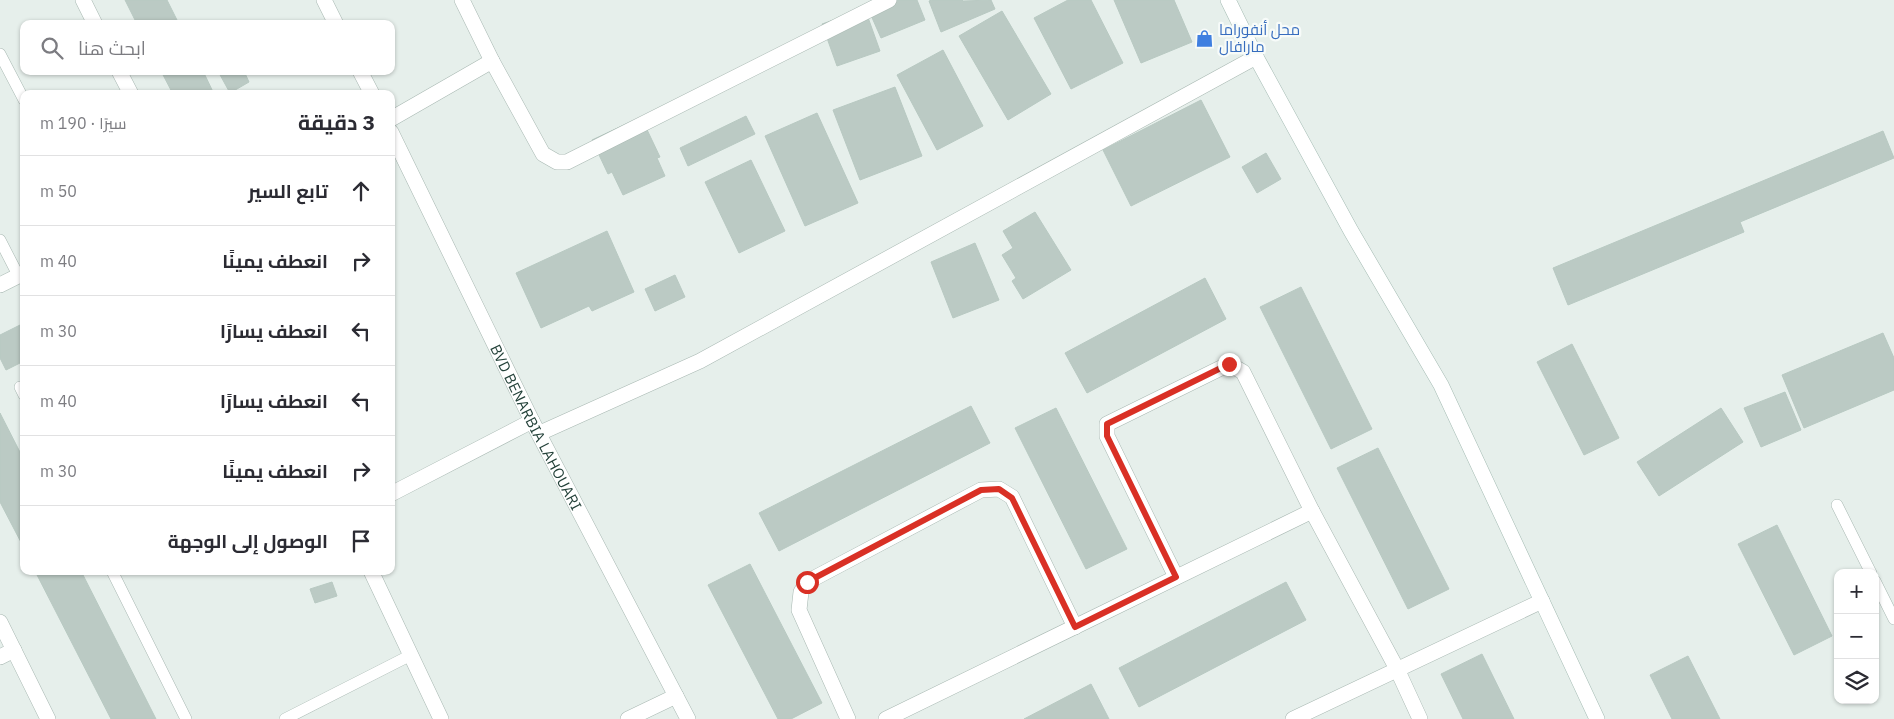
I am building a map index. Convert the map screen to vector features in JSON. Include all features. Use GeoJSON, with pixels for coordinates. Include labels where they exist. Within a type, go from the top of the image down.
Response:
{"type":"FeatureCollection","features":[{"type":"Feature","properties":{"kind":"street"},"geometry":{"type":"LineString","coordinates":[[83,0],[93,20]]}},
{"type":"Feature","properties":{"kind":"street"},"geometry":{"type":"LineString","coordinates":[[324,0],[334,20]]}},
{"type":"Feature","properties":{"kind":"street"},"geometry":{"type":"LineString","coordinates":[[462,0],[492,61],[543,154],[557,162],[567,162],[889,0]]}},
{"type":"Feature","properties":{"kind":"street"},"geometry":{"type":"LineString","coordinates":[[1228,0],[1256,57],[1351,231],[1441,385],[1596,719]]}},
{"type":"Feature","properties":{"kind":"street"},"geometry":{"type":"LineString","coordinates":[[395,492],[536,427],[700,361],[1256,57]]}},
{"type":"Feature","properties":{"kind":"street"},"geometry":{"type":"LineString","coordinates":[[395,117],[492,61]]}},
{"type":"Feature","properties":{"kind":"street"},"geometry":{"type":"LineString","coordinates":[[121,75],[128,90]]}},
{"type":"Feature","properties":{"kind":"street"},"geometry":{"type":"LineString","coordinates":[[362,75],[370,90]]}},
{"type":"Feature","properties":{"kind":"street","name":"BVD BENARBIA LAHOUARI"},"geometry":{"type":"LineString","coordinates":[[395,140],[536,427],[688,719]]}},
{"type":"Feature","properties":{"kind":"street"},"geometry":{"type":"LineString","coordinates":[[0,285],[20,275]]}},
{"type":"Feature","properties":{"kind":"street"},"geometry":{"type":"LineString","coordinates":[[1176,577],[1107,436],[1107,424],[1229,364],[1243,372],[1312,511],[1397,669],[1420,719]]}},
{"type":"Feature","properties":{"kind":"street"},"geometry":{"type":"LineString","coordinates":[[848,719],[799,610],[801,592],[807,582],[981,490],[999,489],[1012,498],[1075,627]]}},
{"type":"Feature","properties":{"kind":"street"},"geometry":{"type":"LineString","coordinates":[[886,719],[1312,511]]}},
{"type":"Feature","properties":{"kind":"street"},"geometry":{"type":"LineString","coordinates":[[373,575],[441,719]]}},
{"type":"Feature","properties":{"kind":"street"},"geometry":{"type":"LineString","coordinates":[[1293,719],[1542,601]]}},
{"type":"Feature","properties":{"kind":"street"},"geometry":{"type":"LineString","coordinates":[[0,622],[48,719]]}},
{"type":"Feature","properties":{"kind":"street"},"geometry":{"type":"LineString","coordinates":[[0,657],[14,650]]}},
{"type":"Feature","properties":{"kind":"street"},"geometry":{"type":"LineString","coordinates":[[628,719],[676,696]]}},
{"type":"Feature","properties":{"kind":"lane"},"geometry":{"type":"LineString","coordinates":[[0,54],[20,92]]}},
{"type":"Feature","properties":{"kind":"lane"},"geometry":{"type":"LineString","coordinates":[[0,240],[20,272]]}},
{"type":"Feature","properties":{"kind":"lane"},"geometry":{"type":"LineString","coordinates":[[1837,505],[1869,569]]}},
{"type":"Feature","properties":{"kind":"lane"},"geometry":{"type":"LineString","coordinates":[[114,575],[186,719]]}},
{"type":"Feature","properties":{"kind":"lane"},"geometry":{"type":"LineString","coordinates":[[1879,589],[1894,619]]}},
{"type":"Feature","properties":{"kind":"lane"},"geometry":{"type":"LineString","coordinates":[[285,719],[411,655]]}},
{"type":"Feature","properties":{"kind":"building"},"geometry":{"type":"Polygon","coordinates":[[[125,0],[167,0],[177,20],[135,20],[125,0]]]}},
{"type":"Feature","properties":{"kind":"building"},"geometry":{"type":"Polygon","coordinates":[[[875,0],[917,0],[925,20],[881,38],[866,4],[875,0]]]}},
{"type":"Feature","properties":{"kind":"building"},"geometry":{"type":"Polygon","coordinates":[[[991,0],[995,9],[941,32],[929,1],[991,0]]]}},
{"type":"Feature","properties":{"kind":"building"},"geometry":{"type":"Polygon","coordinates":[[[1068,0],[1091,0],[1123,63],[1071,89],[1034,18],[1068,0]]]}},
{"type":"Feature","properties":{"kind":"building"},"geometry":{"type":"Polygon","coordinates":[[[1114,0],[1174,0],[1192,42],[1141,63],[1114,0]]]}},
{"type":"Feature","properties":{"kind":"building"},"geometry":{"type":"Polygon","coordinates":[[[865,9],[880,51],[837,66],[822,24],[865,9]]]}},
{"type":"Feature","properties":{"kind":"building"},"geometry":{"type":"Polygon","coordinates":[[[1002,11],[1051,94],[1008,120],[959,36],[1002,11]]]}},
{"type":"Feature","properties":{"kind":"building"},"geometry":{"type":"Polygon","coordinates":[[[943,50],[983,126],[937,150],[897,75],[943,50]]]}},
{"type":"Feature","properties":{"kind":"building"},"geometry":{"type":"Polygon","coordinates":[[[163,75],[205,75],[212,90],[171,90],[163,75]]]}},
{"type":"Feature","properties":{"kind":"building"},"geometry":{"type":"Polygon","coordinates":[[[220,75],[246,75],[249,82],[235,90],[228,90],[220,75]]]}},
{"type":"Feature","properties":{"kind":"building"},"geometry":{"type":"Polygon","coordinates":[[[895,87],[922,156],[860,180],[833,110],[895,87]]]}},
{"type":"Feature","properties":{"kind":"building"},"geometry":{"type":"Polygon","coordinates":[[[1201,100],[1230,157],[1131,206],[1103,150],[1201,100]]]}},
{"type":"Feature","properties":{"kind":"building"},"geometry":{"type":"Polygon","coordinates":[[[817,113],[858,203],[805,226],[765,136],[817,113]]]}},
{"type":"Feature","properties":{"kind":"building"},"geometry":{"type":"Polygon","coordinates":[[[746,116],[755,134],[688,166],[680,148],[746,116]]]}},
{"type":"Feature","properties":{"kind":"building"},"geometry":{"type":"Polygon","coordinates":[[[641,117],[660,157],[657,158],[665,176],[623,195],[612,172],[608,174],[592,140],[641,117]]]}},
{"type":"Feature","properties":{"kind":"building"},"geometry":{"type":"Polygon","coordinates":[[[1883,131],[1894,158],[1740,222],[1744,232],[1568,305],[1553,268],[1883,131]]]}},
{"type":"Feature","properties":{"kind":"building"},"geometry":{"type":"Polygon","coordinates":[[[1266,153],[1281,179],[1257,193],[1242,167],[1266,153]]]}},
{"type":"Feature","properties":{"kind":"building"},"geometry":{"type":"Polygon","coordinates":[[[751,160],[785,231],[739,253],[705,182],[751,160]]]}},
{"type":"Feature","properties":{"kind":"building"},"geometry":{"type":"Polygon","coordinates":[[[1035,212],[1071,270],[1023,299],[1012,281],[1016,278],[1002,255],[1013,248],[1003,231],[1035,212]]]}},
{"type":"Feature","properties":{"kind":"building"},"geometry":{"type":"Polygon","coordinates":[[[607,231],[634,292],[592,311],[589,306],[541,328],[516,273],[607,231]]]}},
{"type":"Feature","properties":{"kind":"building"},"geometry":{"type":"Polygon","coordinates":[[[975,243],[999,300],[953,318],[931,262],[975,243]]]}},
{"type":"Feature","properties":{"kind":"building"},"geometry":{"type":"Polygon","coordinates":[[[675,275],[685,297],[655,311],[645,289],[675,275]]]}},
{"type":"Feature","properties":{"kind":"building"},"geometry":{"type":"Polygon","coordinates":[[[1205,278],[1226,319],[1087,393],[1065,353],[1205,278]]]}},
{"type":"Feature","properties":{"kind":"building"},"geometry":{"type":"Polygon","coordinates":[[[1301,287],[1372,429],[1331,449],[1260,307],[1301,287]]]}},
{"type":"Feature","properties":{"kind":"building"},"geometry":{"type":"Polygon","coordinates":[[[20,325],[20,363],[6,370],[0,358],[0,335],[20,325]]]}},
{"type":"Feature","properties":{"kind":"building"},"geometry":{"type":"Polygon","coordinates":[[[1883,333],[1894,358],[1894,390],[1804,428],[1782,375],[1883,333]]]}},
{"type":"Feature","properties":{"kind":"building"},"geometry":{"type":"Polygon","coordinates":[[[1572,344],[1619,438],[1584,455],[1537,362],[1572,344]]]}},
{"type":"Feature","properties":{"kind":"building"},"geometry":{"type":"Polygon","coordinates":[[[1785,392],[1801,430],[1761,447],[1744,408],[1785,392]]]}},
{"type":"Feature","properties":{"kind":"building"},"geometry":{"type":"Polygon","coordinates":[[[971,406],[990,443],[779,551],[759,513],[971,406]]]}},
{"type":"Feature","properties":{"kind":"building"},"geometry":{"type":"Polygon","coordinates":[[[1056,408],[1127,549],[1086,569],[1015,428],[1056,408]]]}},
{"type":"Feature","properties":{"kind":"building"},"geometry":{"type":"Polygon","coordinates":[[[1721,408],[1743,442],[1659,496],[1637,462],[1721,408]]]}},
{"type":"Feature","properties":{"kind":"building"},"geometry":{"type":"Polygon","coordinates":[[[0,413],[20,452],[20,540],[0,502],[0,413]]]}},
{"type":"Feature","properties":{"kind":"building"},"geometry":{"type":"Polygon","coordinates":[[[1378,448],[1449,589],[1408,609],[1337,468],[1378,448]]]}},
{"type":"Feature","properties":{"kind":"building"},"geometry":{"type":"Polygon","coordinates":[[[1777,525],[1832,636],[1794,655],[1738,544],[1777,525]]]}},
{"type":"Feature","properties":{"kind":"building"},"geometry":{"type":"Polygon","coordinates":[[[750,564],[822,703],[791,719],[778,719],[708,585],[750,564]]]}},
{"type":"Feature","properties":{"kind":"building"},"geometry":{"type":"Polygon","coordinates":[[[37,575],[83,575],[156,719],[111,719],[37,575]]]}},
{"type":"Feature","properties":{"kind":"building"},"geometry":{"type":"Polygon","coordinates":[[[332,582],[337,596],[315,603],[310,589],[332,582]]]}},
{"type":"Feature","properties":{"kind":"building"},"geometry":{"type":"Polygon","coordinates":[[[1286,582],[1306,620],[1139,707],[1119,668],[1286,582]]]}},
{"type":"Feature","properties":{"kind":"building"},"geometry":{"type":"Polygon","coordinates":[[[1482,654],[1514,719],[1463,719],[1441,674],[1482,654]]]}},
{"type":"Feature","properties":{"kind":"building"},"geometry":{"type":"Polygon","coordinates":[[[1688,656],[1720,719],[1672,719],[1650,675],[1688,656]]]}},
{"type":"Feature","properties":{"kind":"building"},"geometry":{"type":"Polygon","coordinates":[[[1091,684],[1109,719],[1024,719],[1091,684]]]}},
{"type":"Feature","properties":{"kind":"place","name":"محل أنفوراما مارافال"},"geometry":{"type":"Point","coordinates":[1205,38]}},
{"type":"Feature","properties":{"kind":"route"},"geometry":{"type":"LineString","coordinates":[[807,582],[981,490],[999,489],[1012,498],[1075,627],[1176,577],[1107,436],[1107,424],[1229,364]]}}]}
